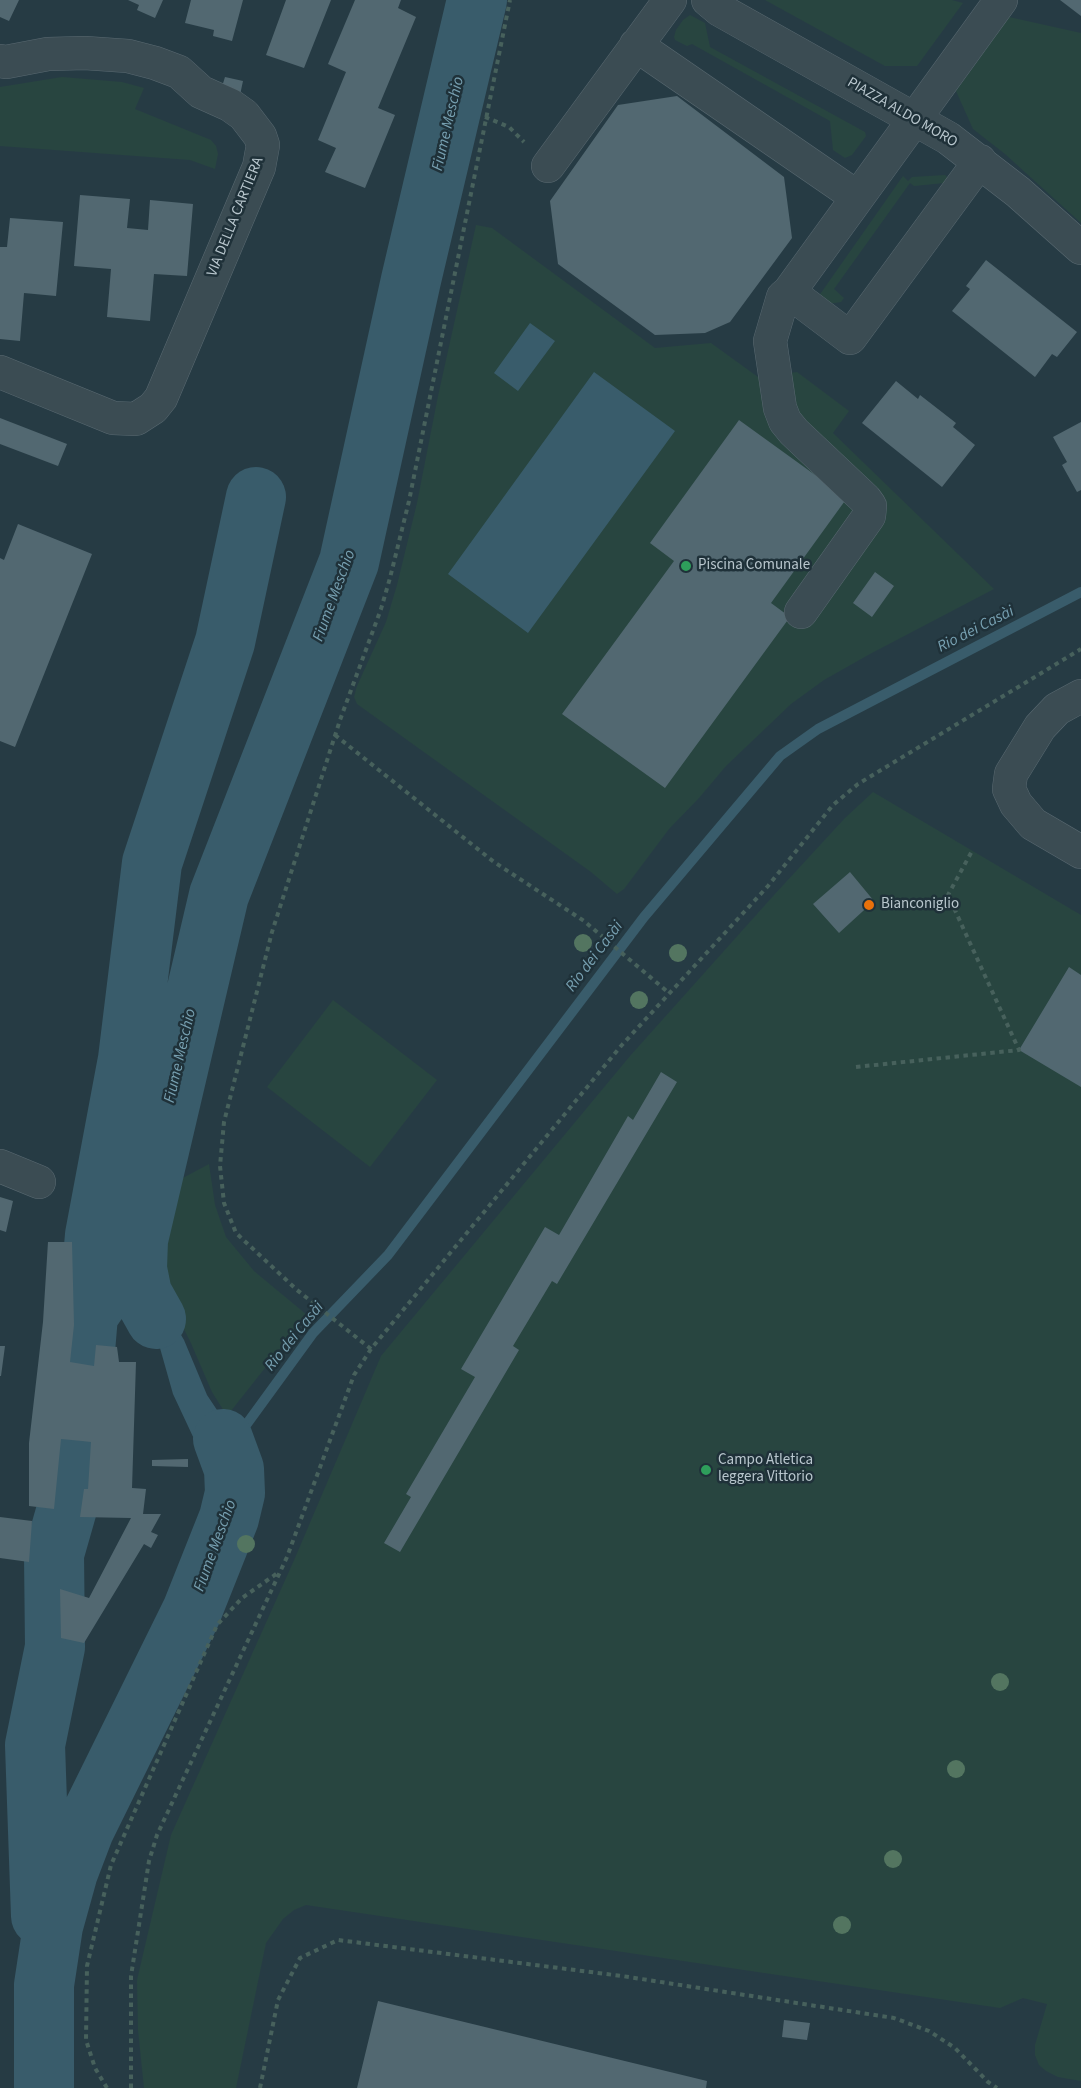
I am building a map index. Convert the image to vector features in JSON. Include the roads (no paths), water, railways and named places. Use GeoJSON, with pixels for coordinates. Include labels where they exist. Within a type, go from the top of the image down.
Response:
{"type":"FeatureCollection","features":[{"type":"Feature","properties":{"kind":"street"},"geometry":{"type":"LineString","coordinates":[[548,166],[670,0]]}},
{"type":"Feature","properties":{"kind":"street","name":"PIAZZA ALDO MORO"},"geometry":{"type":"LineString","coordinates":[[708,0],[720,10],[948,138],[1018,192],[1081,248]]}},
{"type":"Feature","properties":{"kind":"street"},"geometry":{"type":"LineString","coordinates":[[801,612],[869,516],[870,506],[785,421],[780,408],[770,341],[783,297],[789,292],[1001,0]]}},
{"type":"Feature","properties":{"kind":"street"},"geometry":{"type":"LineString","coordinates":[[636,45],[857,197]]}},
{"type":"Feature","properties":{"kind":"street","name":"VIA DELLA CARTIERA"},"geometry":{"type":"LineString","coordinates":[[0,61],[6,62],[48,54],[85,53],[128,56],[155,63],[179,72],[201,92],[230,105],[244,115],[260,135],[263,145],[259,166],[161,398],[153,408],[142,417],[124,420],[113,418],[0,372]]}},
{"type":"Feature","properties":{"kind":"street"},"geometry":{"type":"LineString","coordinates":[[789,292],[850,338],[980,161]]}},
{"type":"Feature","properties":{"kind":"street"},"geometry":{"type":"LineString","coordinates":[[1081,696],[1057,709],[1040,727],[1011,774],[1009,789],[1016,804],[1033,824],[1081,852]]}},
{"type":"Feature","properties":{"kind":"street"},"geometry":{"type":"LineString","coordinates":[[0,1166],[39,1182]]}},
{"type":"Feature","properties":{"kind":"water"},"geometry":{"type":"Polygon","coordinates":[[[530,323],[555,341],[518,391],[494,373],[530,323]]]}},
{"type":"Feature","properties":{"kind":"water"},"geometry":{"type":"Polygon","coordinates":[[[594,372],[675,431],[528,633],[448,574],[594,372]]]}},
{"type":"Feature","properties":{"kind":"water"},"geometry":{"type":"Polygon","coordinates":[[[138,1240],[149,1280],[184,1340],[207,1395],[237,1436],[244,1473],[241,1501],[229,1518],[212,1529],[207,1476],[195,1441],[173,1394],[160,1348],[137,1314],[126,1279],[127,1254],[138,1240]]]}},
{"type":"Feature","properties":{"kind":"waterway","name":"Fiume Meschio"},"geometry":{"type":"LineString","coordinates":[[156,1319],[142,1294],[137,1269],[138,1240],[219,895],[349,562],[411,280],[477,0]]}},
{"type":"Feature","properties":{"kind":"waterway"},"geometry":{"type":"LineString","coordinates":[[88,1315],[95,1235],[128,1059],[152,863],[225,642],[256,497]]}},
{"type":"Feature","properties":{"kind":"waterway","name":"Rio dei Casài"},"geometry":{"type":"LineString","coordinates":[[230,1447],[313,1333],[388,1255],[644,917],[780,756],[818,729],[1081,592]]}},
{"type":"Feature","properties":{"kind":"waterway"},"geometry":{"type":"LineString","coordinates":[[41,1916],[35,1745],[55,1647],[54,1554],[74,1484],[88,1315],[110,1283]]}},
{"type":"Feature","properties":{"kind":"waterway","name":"Fiume Meschio"},"geometry":{"type":"LineString","coordinates":[[44,2088],[44,1985],[53,1926],[68,1872],[84,1830],[192,1611],[229,1518],[235,1493],[234,1469],[223,1439]]}},
{"type":"Feature","properties":{"kind":"place","name":"Piscina Comunale"},"geometry":{"type":"Point","coordinates":[686,566]}},
{"type":"Feature","properties":{"kind":"place","name":"Bianconiglio"},"geometry":{"type":"Point","coordinates":[869,905]}},
{"type":"Feature","properties":{"kind":"place","name":"Campo Atletica leggera Vittorio"},"geometry":{"type":"Point","coordinates":[706,1470]}}]}
